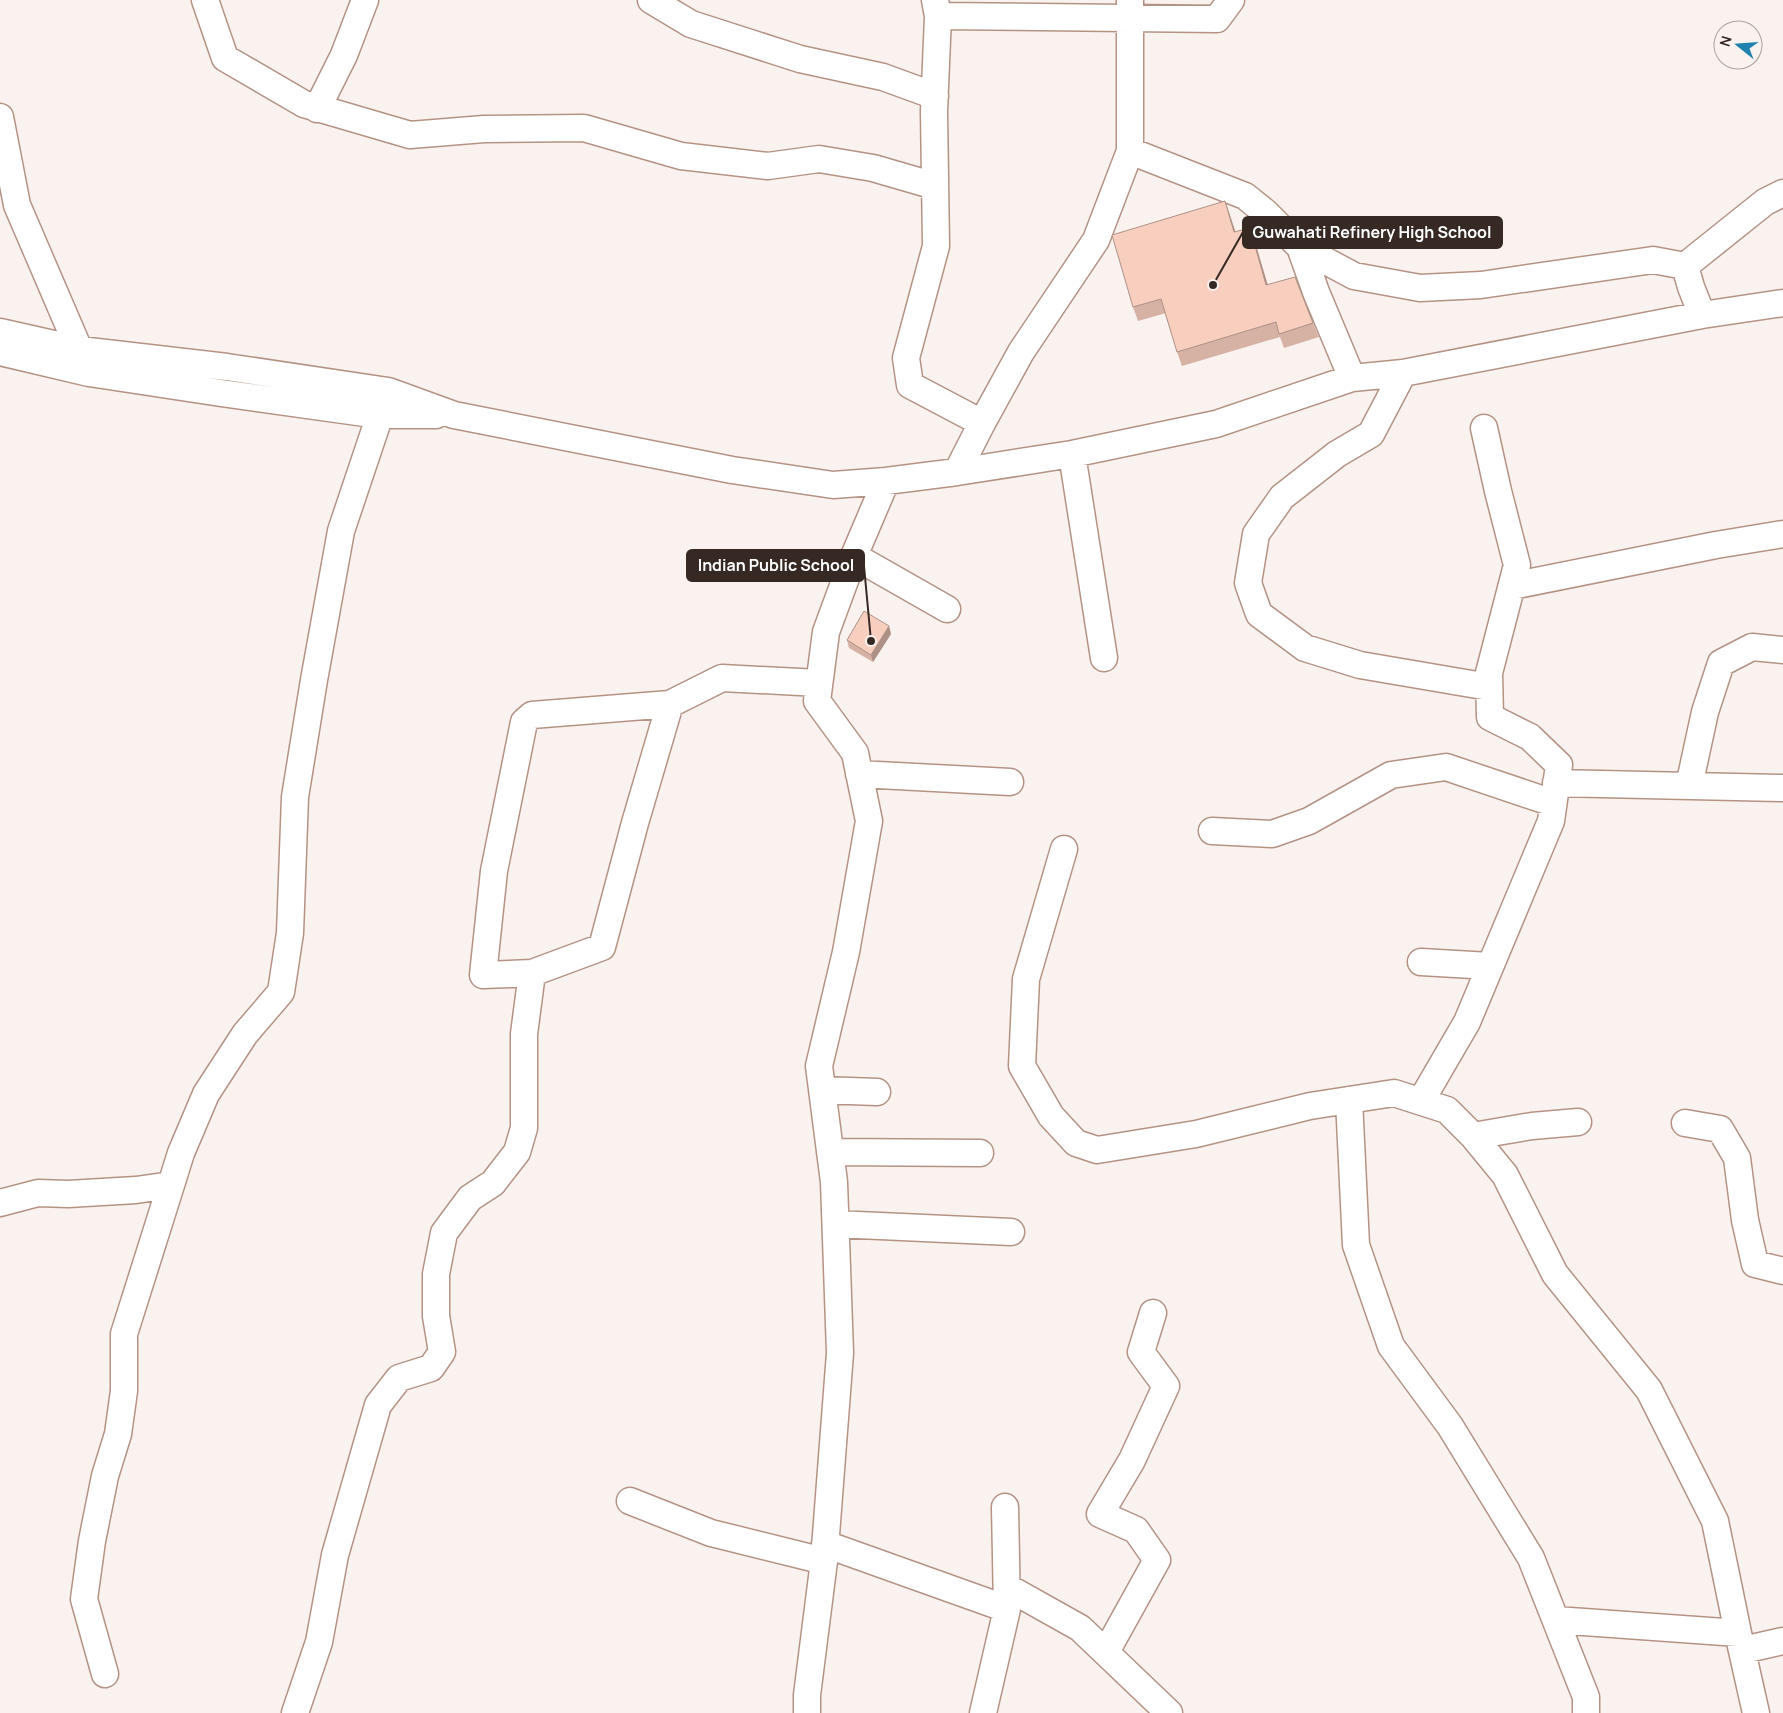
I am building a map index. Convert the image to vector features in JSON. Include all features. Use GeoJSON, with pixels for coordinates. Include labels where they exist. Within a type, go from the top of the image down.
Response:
{"type":"FeatureCollection","features":[{"type":"Feature","properties":{"kind":"street"},"geometry":{"type":"LineString","coordinates":[[205,0],[225,58],[304,104],[410,135],[484,129],[584,128],[681,156],[768,166],[819,159],[873,168],[935,186]]}},
{"type":"Feature","properties":{"kind":"street"},"geometry":{"type":"LineString","coordinates":[[317,109],[344,55],[365,0]]}},
{"type":"Feature","properties":{"kind":"street"},"geometry":{"type":"LineString","coordinates":[[651,0],[691,24],[800,59],[883,77],[935,96]]}},
{"type":"Feature","properties":{"kind":"street"},"geometry":{"type":"LineString","coordinates":[[982,423],[910,385],[906,358],[936,246],[935,96],[937,8],[1130,9],[1217,18],[1231,0]]}},
{"type":"Feature","properties":{"kind":"street"},"geometry":{"type":"LineString","coordinates":[[957,472],[1021,352],[1096,240],[1130,151],[1130,9]]}},
{"type":"Feature","properties":{"kind":"street"},"geometry":{"type":"LineString","coordinates":[[0,117],[17,205],[84,362]]}},
{"type":"Feature","properties":{"kind":"street"},"geometry":{"type":"LineString","coordinates":[[1130,151],[1245,196],[1265,212],[1300,247],[1354,276],[1420,288],[1481,285],[1653,260],[1685,266],[1765,202],[1783,194]]}},
{"type":"Feature","properties":{"kind":"street"},"geometry":{"type":"LineString","coordinates":[[1300,247],[1316,292],[1352,378]]}},
{"type":"Feature","properties":{"kind":"street"},"geometry":{"type":"LineString","coordinates":[[1685,266],[1702,316]]}},
{"type":"Feature","properties":{"kind":"street"},"geometry":{"type":"LineString","coordinates":[[0,352],[84,362],[227,367],[383,403],[454,415],[732,470],[833,485],[886,481],[957,472],[1072,454],[1216,424],[1352,378],[1403,373],[1702,316],[1783,303]]}},
{"type":"Feature","properties":{"kind":"street"},"geometry":{"type":"LineString","coordinates":[[0,332],[84,362]]}},
{"type":"Feature","properties":{"kind":"street"},"geometry":{"type":"LineString","coordinates":[[1403,373],[1370,434],[1337,454],[1282,497],[1256,534],[1248,583],[1258,614],[1305,648],[1360,665],[1489,687]]}},
{"type":"Feature","properties":{"kind":"street"},"geometry":{"type":"LineString","coordinates":[[105,1674],[84,1599],[92,1541],[105,1476],[118,1434],[124,1391],[124,1334],[181,1153],[206,1094],[245,1034],[281,992],[290,933],[295,797],[314,680],[342,531],[383,403]]}},
{"type":"Feature","properties":{"kind":"street"},"geometry":{"type":"LineString","coordinates":[[1421,1102],[1467,1022],[1551,821],[1559,765],[1530,738],[1490,717],[1489,673],[1517,565],[1484,428]]}},
{"type":"Feature","properties":{"kind":"street"},"geometry":{"type":"LineString","coordinates":[[1072,454],[1104,658]]}},
{"type":"Feature","properties":{"kind":"street"},"geometry":{"type":"LineString","coordinates":[[807,1713],[807,1695],[825,1552],[840,1353],[834,1182],[819,1066],[846,952],[869,821],[855,753],[817,701],[826,632],[854,556],[886,481]]}},
{"type":"Feature","properties":{"kind":"street"},"geometry":{"type":"LineString","coordinates":[[1512,586],[1716,544],[1783,534]]}},
{"type":"Feature","properties":{"kind":"street"},"geometry":{"type":"LineString","coordinates":[[854,556],[947,609]]}},
{"type":"Feature","properties":{"kind":"street"},"geometry":{"type":"LineString","coordinates":[[1689,786],[1705,712],[1720,663],[1752,646],[1783,650]]}},
{"type":"Feature","properties":{"kind":"street"},"geometry":{"type":"LineString","coordinates":[[670,704],[635,823],[602,947],[532,973],[483,975],[494,871],[524,722],[532,714],[670,704],[722,678],[819,683]]}},
{"type":"Feature","properties":{"kind":"street"},"geometry":{"type":"LineString","coordinates":[[1212,831],[1272,834],[1310,821],[1391,775],[1446,767],[1555,793],[1689,786],[1783,788]]}},
{"type":"Feature","properties":{"kind":"street"},"geometry":{"type":"LineString","coordinates":[[859,774],[1010,782]]}},
{"type":"Feature","properties":{"kind":"street"},"geometry":{"type":"LineString","coordinates":[[1064,849],[1026,979],[1022,1066],[1051,1116],[1076,1143],[1097,1150],[1196,1134],[1310,1106],[1394,1093],[1448,1110],[1473,1136],[1505,1175],[1555,1274],[1649,1390],[1714,1521],[1756,1713]]}},
{"type":"Feature","properties":{"kind":"street"},"geometry":{"type":"LineString","coordinates":[[1421,962],[1490,966]]}},
{"type":"Feature","properties":{"kind":"street"},"geometry":{"type":"LineString","coordinates":[[295,1713],[319,1642],[335,1555],[378,1405],[399,1378],[431,1368],[442,1352],[436,1316],[436,1274],[444,1233],[470,1198],[493,1183],[517,1152],[524,1128],[524,1034],[532,973]]}},
{"type":"Feature","properties":{"kind":"street"},"geometry":{"type":"LineString","coordinates":[[822,1090],[877,1092]]}},
{"type":"Feature","properties":{"kind":"street"},"geometry":{"type":"LineString","coordinates":[[1349,1100],[1356,1245],[1391,1346],[1450,1426],[1531,1558],[1586,1697],[1586,1713]]}},
{"type":"Feature","properties":{"kind":"street"},"geometry":{"type":"LineString","coordinates":[[1473,1136],[1532,1126],[1578,1122]]}},
{"type":"Feature","properties":{"kind":"street"},"geometry":{"type":"LineString","coordinates":[[1685,1123],[1720,1129],[1737,1158],[1745,1220],[1755,1264],[1783,1271]]}},
{"type":"Feature","properties":{"kind":"street"},"geometry":{"type":"LineString","coordinates":[[830,1152],[980,1153]]}},
{"type":"Feature","properties":{"kind":"street"},"geometry":{"type":"LineString","coordinates":[[0,1203],[38,1193],[68,1194],[171,1185]]}},
{"type":"Feature","properties":{"kind":"street"},"geometry":{"type":"LineString","coordinates":[[836,1224],[1011,1232]]}},
{"type":"Feature","properties":{"kind":"street"},"geometry":{"type":"LineString","coordinates":[[1106,1652],[1157,1560],[1136,1530],[1100,1514],[1132,1460],[1166,1386],[1141,1352],[1153,1313]]}},
{"type":"Feature","properties":{"kind":"street"},"geometry":{"type":"LineString","coordinates":[[630,1501],[711,1533],[825,1552],[1007,1598],[1080,1628],[1169,1713]]}},
{"type":"Feature","properties":{"kind":"street"},"geometry":{"type":"LineString","coordinates":[[983,1713],[1007,1598],[1005,1507]]}},
{"type":"Feature","properties":{"kind":"street"},"geometry":{"type":"LineString","coordinates":[[1556,1620],[1740,1642],[1783,1641]]}},
{"type":"Feature","properties":{"kind":"building"},"geometry":{"type":"Polygon","coordinates":[[[1225,201],[1234,232],[1250,228],[1266,285],[1295,277],[1313,323],[1279,334],[1276,322],[1177,352],[1161,299],[1133,307],[1112,235],[1225,201]]]}},
{"type":"Feature","properties":{"kind":"building"},"geometry":{"type":"Polygon","coordinates":[[[864,611],[889,626],[871,655],[847,640],[864,611]]]}},
{"type":"Feature","properties":{"kind":"place","name":"Guwahati Refinery High School"},"geometry":{"type":"Point","coordinates":[1213,285]}},
{"type":"Feature","properties":{"kind":"place","name":"Indian Public School"},"geometry":{"type":"Point","coordinates":[871,641]}}]}
